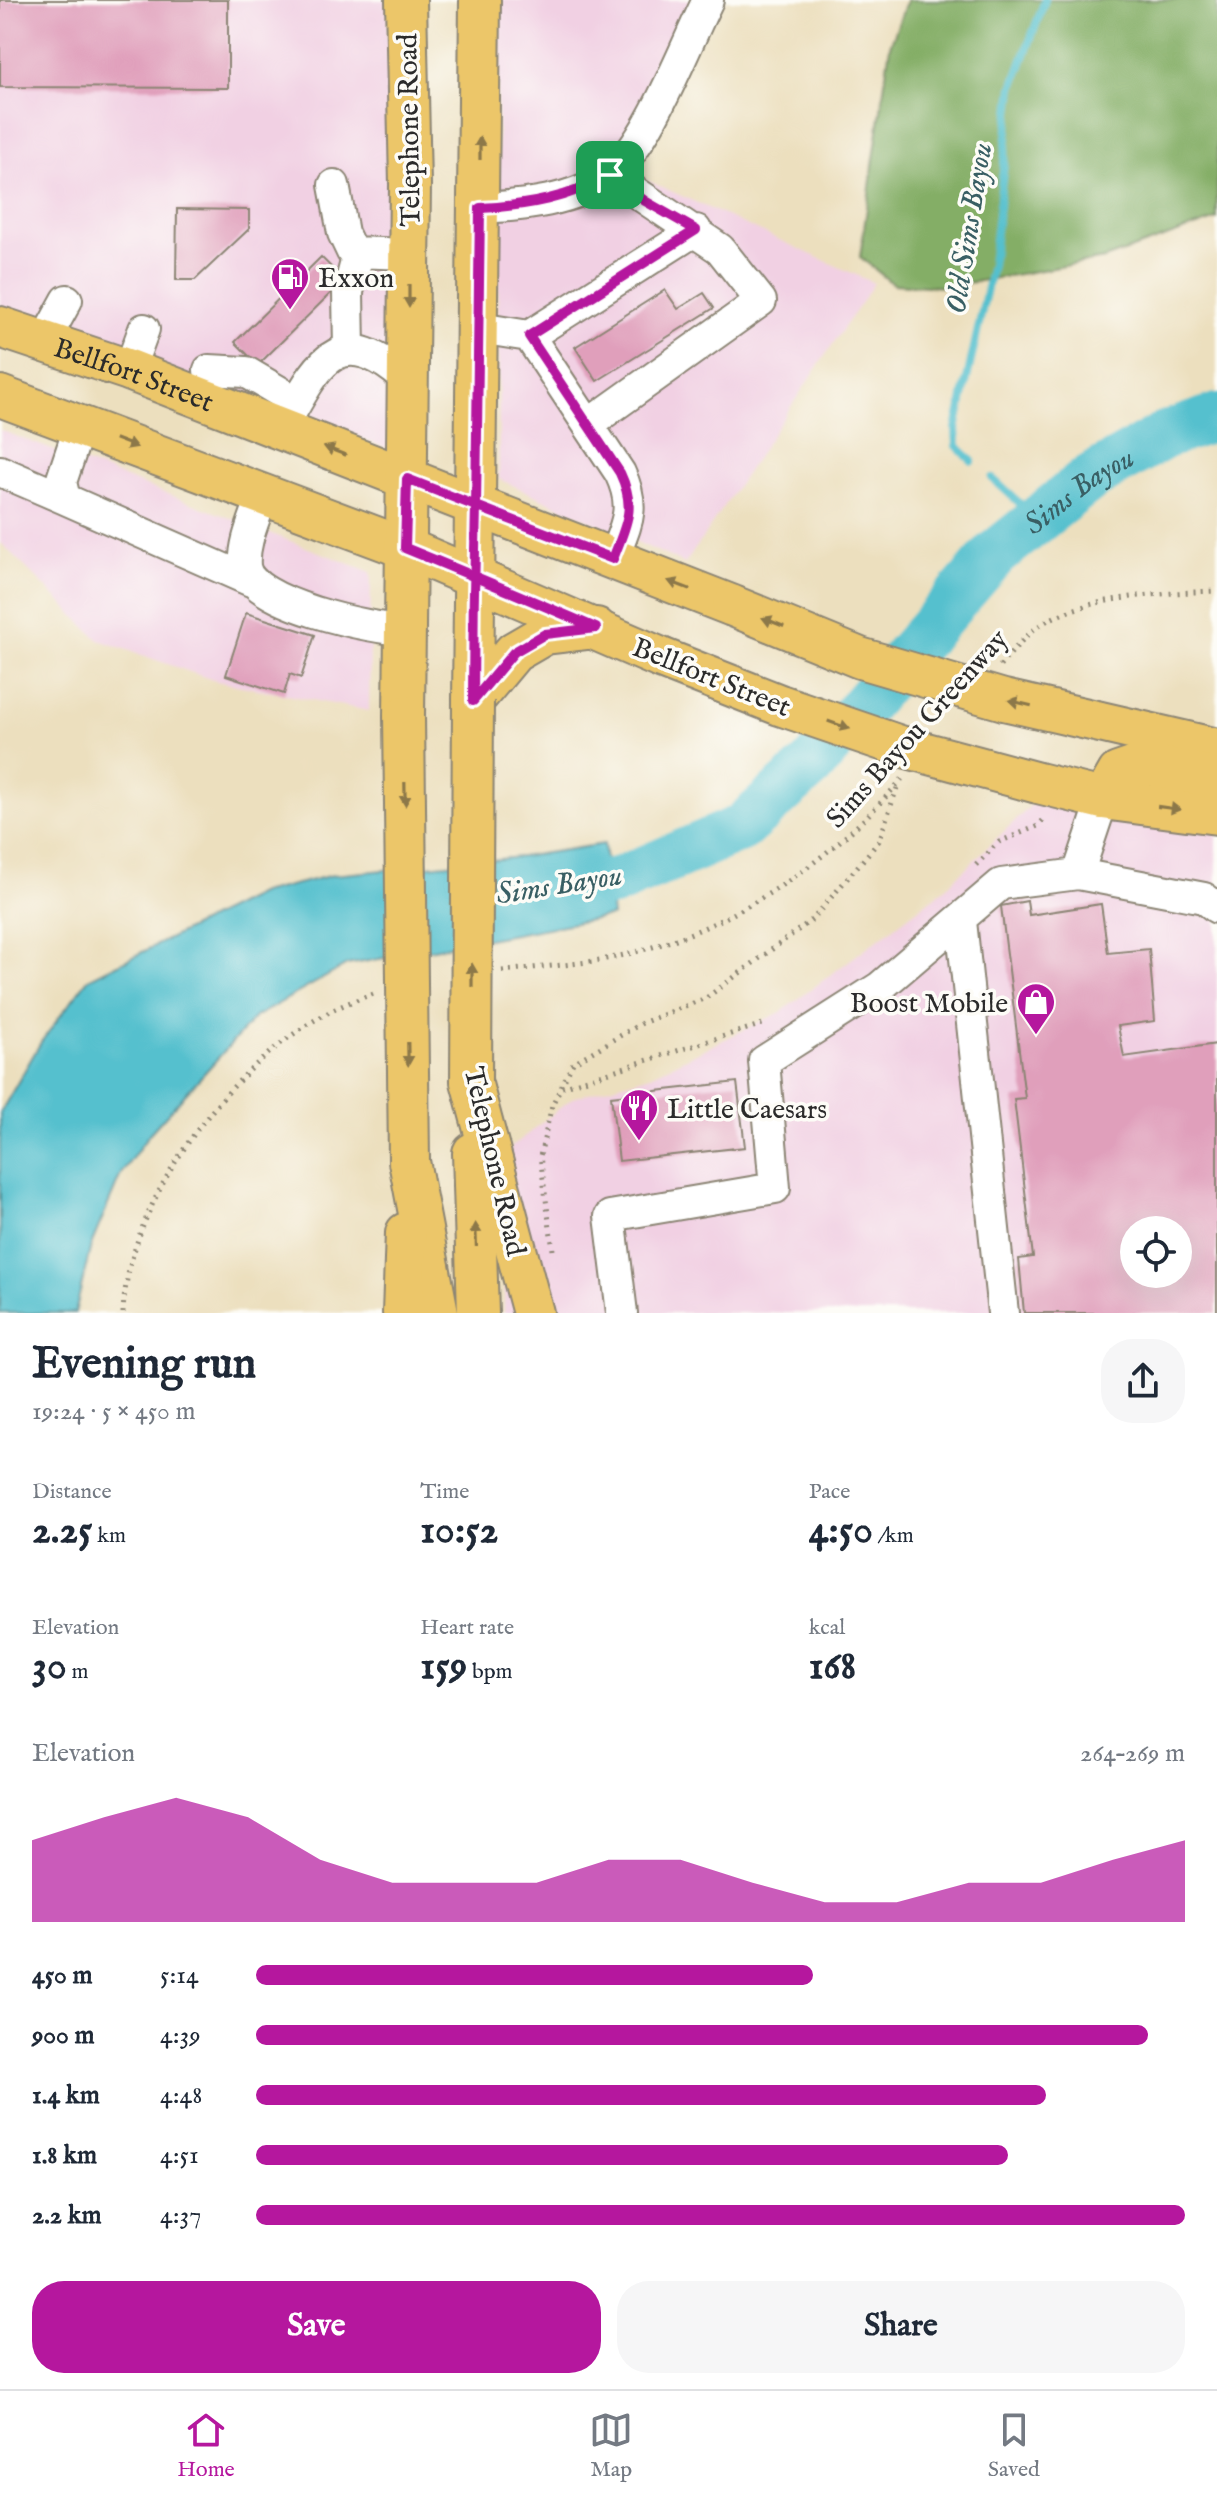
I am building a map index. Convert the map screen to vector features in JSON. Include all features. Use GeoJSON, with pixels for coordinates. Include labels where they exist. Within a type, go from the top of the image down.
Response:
{"type":"FeatureCollection","features":[{"type":"Feature","properties":{"kind":"main road","name":"Telephone Road"},"geometry":{"type":"LineString","coordinates":[[406,0],[409,254],[404,716],[409,1161],[438,1313]]}},
{"type":"Feature","properties":{"kind":"main road","name":"Telephone Road"},"geometry":{"type":"LineString","coordinates":[[480,0],[471,1081],[533,1313]]}},
{"type":"Feature","properties":{"kind":"main road","name":"Bellfort Street"},"geometry":{"type":"LineString","coordinates":[[0,327],[129,370],[289,416],[407,479],[860,658],[1004,700],[1217,749]]}},
{"type":"Feature","properties":{"kind":"main road"},"geometry":{"type":"LineString","coordinates":[[11,400],[44,342]]}},
{"type":"Feature","properties":{"kind":"main road","name":"Bellfort Street"},"geometry":{"type":"LineString","coordinates":[[11,400],[405,548],[661,658],[900,746],[1103,799],[1217,814]]}},
{"type":"Feature","properties":{"kind":"main road"},"geometry":{"type":"LineString","coordinates":[[473,701],[514,652],[545,634],[596,628]]}},
{"type":"Feature","properties":{"kind":"main road"},"geometry":{"type":"LineString","coordinates":[[1103,799],[1118,773],[1144,764],[1217,778]]}},
{"type":"Feature","properties":{"kind":"main road"},"geometry":{"type":"LineString","coordinates":[[471,1081],[478,1313]]}},
{"type":"Feature","properties":{"kind":"main road"},"geometry":{"type":"LineString","coordinates":[[403,1313],[409,1161]]}},
{"type":"Feature","properties":{"kind":"street"},"geometry":{"type":"LineString","coordinates":[[480,208],[516,207],[580,192],[610,175],[634,150],[708,0]]}},
{"type":"Feature","properties":{"kind":"street"},"geometry":{"type":"LineString","coordinates":[[590,423],[761,301],[720,249],[610,175]]}},
{"type":"Feature","properties":{"kind":"street"},"geometry":{"type":"LineString","coordinates":[[334,185],[348,247],[358,254],[409,254]]}},
{"type":"Feature","properties":{"kind":"street"},"geometry":{"type":"LineString","coordinates":[[479,328],[529,336],[696,230]]}},
{"type":"Feature","properties":{"kind":"street"},"geometry":{"type":"LineString","coordinates":[[349,350],[348,292],[358,254]]}},
{"type":"Feature","properties":{"kind":"street"},"geometry":{"type":"LineString","coordinates":[[44,342],[67,300]]}},
{"type":"Feature","properties":{"kind":"street"},"geometry":{"type":"LineString","coordinates":[[129,370],[144,329]]}},
{"type":"Feature","properties":{"kind":"street"},"geometry":{"type":"LineString","coordinates":[[529,336],[590,423],[631,495],[630,513],[613,559]]}},
{"type":"Feature","properties":{"kind":"street"},"geometry":{"type":"LineString","coordinates":[[209,370],[246,372],[289,416],[329,358],[349,350],[367,351],[387,362],[408,381]]}},
{"type":"Feature","properties":{"kind":"street"},"geometry":{"type":"LineString","coordinates":[[65,499],[61,482],[80,425]]}},
{"type":"Feature","properties":{"kind":"street"},"geometry":{"type":"LineString","coordinates":[[0,471],[251,581],[274,597],[370,628],[405,630]]}},
{"type":"Feature","properties":{"kind":"street"},"geometry":{"type":"LineString","coordinates":[[251,581],[245,568],[248,537],[263,494]]}},
{"type":"Feature","properties":{"kind":"street"},"geometry":{"type":"LineString","coordinates":[[1078,874],[1103,799]]}},
{"type":"Feature","properties":{"kind":"street"},"geometry":{"type":"LineString","coordinates":[[622,1313],[610,1216],[775,1188],[764,1061],[880,987],[1001,884],[1078,874],[1204,898],[1217,908]]}},
{"type":"Feature","properties":{"kind":"street"},"geometry":{"type":"LineString","coordinates":[[961,921],[1003,1313]]}},
{"type":"Feature","properties":{"kind":"path","name":"Sims Bayou Greenway"},"geometry":{"type":"LineString","coordinates":[[999,668],[1029,634],[1046,621],[1076,609],[1159,595],[1217,591]]}},
{"type":"Feature","properties":{"kind":"path","name":"Sims Bayou Greenway"},"geometry":{"type":"LineString","coordinates":[[488,973],[611,958],[717,922],[822,859],[870,816],[909,772]]}},
{"type":"Feature","properties":{"kind":"path"},"geometry":{"type":"LineString","coordinates":[[549,1259],[552,1238],[540,1156],[552,1105],[573,1063],[642,1023],[706,998],[813,919],[879,841],[899,783]]}},
{"type":"Feature","properties":{"kind":"path"},"geometry":{"type":"LineString","coordinates":[[967,876],[999,842],[1038,826],[1050,786]]}},
{"type":"Feature","properties":{"kind":"path"},"geometry":{"type":"LineString","coordinates":[[123,1313],[124,1285],[138,1238],[158,1191],[187,1144],[234,1086],[282,1044],[326,1016],[376,994]]}},
{"type":"Feature","properties":{"kind":"path"},"geometry":{"type":"LineString","coordinates":[[561,1087],[778,1019]]}},
{"type":"Feature","properties":{"kind":"shaded area"},"geometry":{"type":"Polygon","coordinates":[[[0,0],[388,0],[390,449],[0,307],[0,0]]]}},
{"type":"Feature","properties":{"kind":"shaded area"},"geometry":{"type":"Polygon","coordinates":[[[497,0],[707,0],[624,161],[642,178],[874,283],[685,564],[499,479],[497,0]]]}},
{"type":"Feature","properties":{"kind":"shaded area"},"geometry":{"type":"Polygon","coordinates":[[[0,430],[371,572],[369,711],[216,681],[99,640],[0,542],[0,430]]]}},
{"type":"Feature","properties":{"kind":"shaded area"},"geometry":{"type":"Polygon","coordinates":[[[1046,791],[1217,825],[1217,1313],[504,1313],[507,1151],[572,1098],[651,1075],[781,1012],[942,891],[1046,791]]]}},
{"type":"Feature","properties":{"kind":"green space"},"geometry":{"type":"Polygon","coordinates":[[[907,0],[1217,0],[1217,219],[1104,259],[946,287],[893,284],[860,257],[890,46],[907,0]]]}},
{"type":"Feature","properties":{"kind":"water"},"geometry":{"type":"Polygon","coordinates":[[[604,844],[612,916],[347,965],[255,1017],[150,1133],[121,1174],[91,1245],[75,1313],[0,1313],[0,1113],[41,1042],[88,979],[261,893],[333,875],[521,857],[604,844]]]}},
{"type":"Feature","properties":{"kind":"building"},"geometry":{"type":"Polygon","coordinates":[[[0,0],[228,0],[228,88],[0,87],[0,0]]]}},
{"type":"Feature","properties":{"kind":"building"},"geometry":{"type":"Polygon","coordinates":[[[177,209],[249,210],[249,229],[195,280],[176,280],[177,209]]]}},
{"type":"Feature","properties":{"kind":"building","name":"Exxon"},"geometry":{"type":"Polygon","coordinates":[[[321,257],[344,280],[258,365],[235,342],[321,257]]]}},
{"type":"Feature","properties":{"kind":"building"},"geometry":{"type":"Polygon","coordinates":[[[665,290],[678,309],[704,293],[714,308],[597,381],[575,347],[665,290]]]}},
{"type":"Feature","properties":{"kind":"building"},"geometry":{"type":"Polygon","coordinates":[[[246,613],[315,635],[301,678],[290,674],[284,694],[226,675],[246,613]]]}},
{"type":"Feature","properties":{"kind":"building"},"geometry":{"type":"Polygon","coordinates":[[[1027,901],[1029,915],[1101,904],[1108,953],[1149,949],[1155,1021],[1118,1026],[1124,1057],[1217,1044],[1217,1313],[1024,1313],[1019,1259],[1033,1257],[1014,1099],[1025,1098],[1001,906],[1027,901]]]}},
{"type":"Feature","properties":{"kind":"building"},"geometry":{"type":"Polygon","coordinates":[[[737,1082],[745,1147],[619,1161],[611,1096],[737,1082]]]}},
{"type":"Feature","properties":{"kind":"waterway","name":"Old Sims Bayou"},"geometry":{"type":"LineString","coordinates":[[972,461],[957,446],[956,429],[992,265],[1013,87],[1045,0]]}},
{"type":"Feature","properties":{"kind":"waterway","name":"Sims Bayou"},"geometry":{"type":"LineString","coordinates":[[542,885],[613,883],[741,828],[811,766],[995,554],[1090,478],[1165,435],[1217,417]]}},
{"type":"Feature","properties":{"kind":"waterway","name":"Old Sims Bayou"},"geometry":{"type":"LineString","coordinates":[[992,478],[1038,520]]}},
{"type":"Feature","properties":{"kind":"place","name":"Exxon"},"geometry":{"type":"Point","coordinates":[290,311]}},
{"type":"Feature","properties":{"kind":"place","name":"Boost Mobile"},"geometry":{"type":"Point","coordinates":[1036,1036]}},
{"type":"Feature","properties":{"kind":"place","name":"Little Caesars"},"geometry":{"type":"Point","coordinates":[639,1142]}},
{"type":"Feature","properties":{"kind":"route"},"geometry":{"type":"LineString","coordinates":[[610,175],[580,192],[516,207],[480,208],[476,506],[407,479],[405,548],[474,576],[511,591],[596,628],[545,634],[514,652],[473,701],[473,608],[474,576],[476,506],[613,559],[630,513],[631,495],[620,473],[590,423],[529,336],[696,230],[645,201],[610,175]]}}]}
